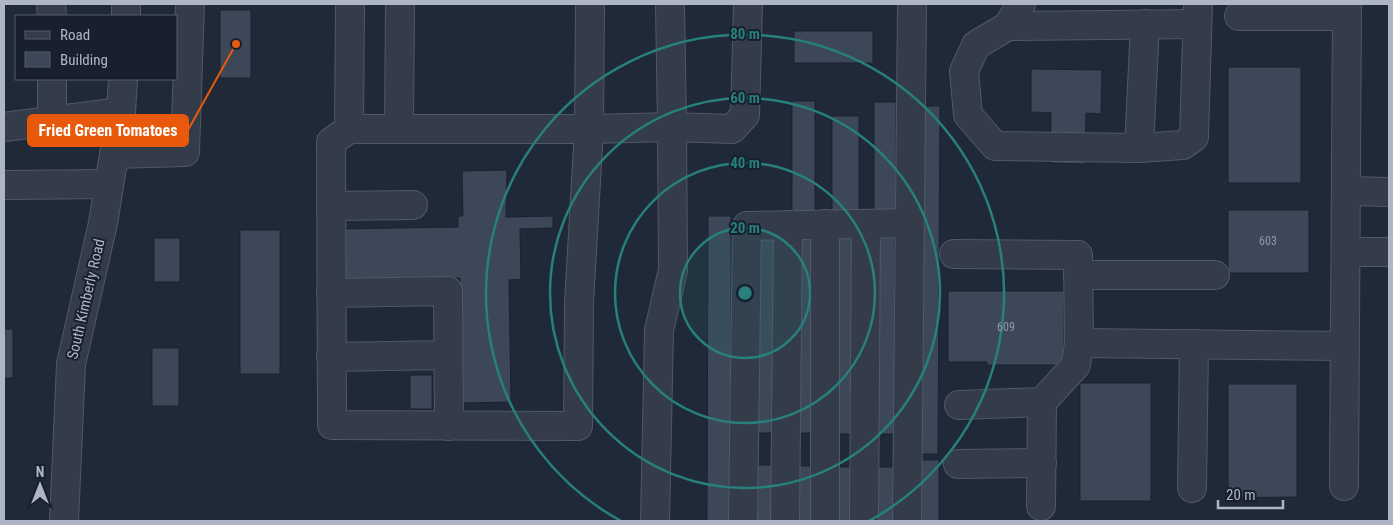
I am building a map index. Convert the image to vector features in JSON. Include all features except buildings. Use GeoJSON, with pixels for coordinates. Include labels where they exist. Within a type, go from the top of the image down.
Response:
{"type":"FeatureCollection","features":[{"type":"Feature","properties":{"kind":"street"},"geometry":{"type":"LineString","coordinates":[[114,154],[185,152],[190,4]]}},
{"type":"Feature","properties":{"kind":"street"},"geometry":{"type":"LineString","coordinates":[[399,129],[400,4]]}},
{"type":"Feature","properties":{"kind":"street"},"geometry":{"type":"LineString","coordinates":[[590,4],[589,129],[579,304],[578,426],[332,425],[331,142],[349,129],[589,129],[672,127],[732,129],[745,115],[748,4]]}},
{"type":"Feature","properties":{"kind":"street"},"geometry":{"type":"LineString","coordinates":[[655,521],[659,330],[672,270],[670,4]]}},
{"type":"Feature","properties":{"kind":"street"},"geometry":{"type":"LineString","coordinates":[[907,521],[912,4]]}},
{"type":"Feature","properties":{"kind":"street"},"geometry":{"type":"LineString","coordinates":[[349,129],[350,7]]}},
{"type":"Feature","properties":{"kind":"street"},"geometry":{"type":"LineString","coordinates":[[1239,16],[1347,10],[1344,486]]}},
{"type":"Feature","properties":{"kind":"street"},"geometry":{"type":"LineString","coordinates":[[1197,14],[1194,137],[1183,145],[1139,148],[995,146],[968,115],[964,71],[976,44],[1015,15],[1145,24],[1197,14]]}},
{"type":"Feature","properties":{"kind":"street"},"geometry":{"type":"LineString","coordinates":[[1139,148],[1145,24]]}},
{"type":"Feature","properties":{"kind":"street"},"geometry":{"type":"LineString","coordinates":[[52,80],[52,121]]}},
{"type":"Feature","properties":{"kind":"street","name":"South Kimberly Road"},"geometry":{"type":"LineString","coordinates":[[64,521],[71,364],[103,223],[120,112],[123,80]]}},
{"type":"Feature","properties":{"kind":"street"},"geometry":{"type":"LineString","coordinates":[[4,127],[120,112]]}},
{"type":"Feature","properties":{"kind":"street"},"geometry":{"type":"LineString","coordinates":[[4,185],[109,184]]}},
{"type":"Feature","properties":{"kind":"street"},"geometry":{"type":"LineString","coordinates":[[1346,191],[1389,192]]}},
{"type":"Feature","properties":{"kind":"street"},"geometry":{"type":"LineString","coordinates":[[331,206],[413,205]]}},
{"type":"Feature","properties":{"kind":"street"},"geometry":{"type":"LineString","coordinates":[[743,521],[747,226],[910,223]]}},
{"type":"Feature","properties":{"kind":"street"},"geometry":{"type":"LineString","coordinates":[[824,521],[825,224]]}},
{"type":"Feature","properties":{"kind":"street"},"geometry":{"type":"LineString","coordinates":[[864,521],[866,224]]}},
{"type":"Feature","properties":{"kind":"street"},"geometry":{"type":"LineString","coordinates":[[786,521],[788,225]]}},
{"type":"Feature","properties":{"kind":"street"},"geometry":{"type":"LineString","coordinates":[[1346,252],[1389,252]]}},
{"type":"Feature","properties":{"kind":"street"},"geometry":{"type":"LineString","coordinates":[[954,254],[1078,255],[1079,343],[1076,365],[1042,402],[1041,506]]}},
{"type":"Feature","properties":{"kind":"street"},"geometry":{"type":"LineString","coordinates":[[1078,275],[1215,275]]}},
{"type":"Feature","properties":{"kind":"street"},"geometry":{"type":"LineString","coordinates":[[331,293],[448,291],[449,426]]}},
{"type":"Feature","properties":{"kind":"street"},"geometry":{"type":"LineString","coordinates":[[1079,343],[1345,346]]}},
{"type":"Feature","properties":{"kind":"street"},"geometry":{"type":"LineString","coordinates":[[1192,488],[1194,344]]}},
{"type":"Feature","properties":{"kind":"street"},"geometry":{"type":"LineString","coordinates":[[332,357],[448,355]]}},
{"type":"Feature","properties":{"kind":"street"},"geometry":{"type":"LineString","coordinates":[[959,404],[1042,402]]}},
{"type":"Feature","properties":{"kind":"street"},"geometry":{"type":"LineString","coordinates":[[958,464],[1042,463]]}},
{"type":"Feature","properties":{"kind":"place","name":"Fried Green Tomatoes"},"geometry":{"type":"Point","coordinates":[236,44]}}]}
